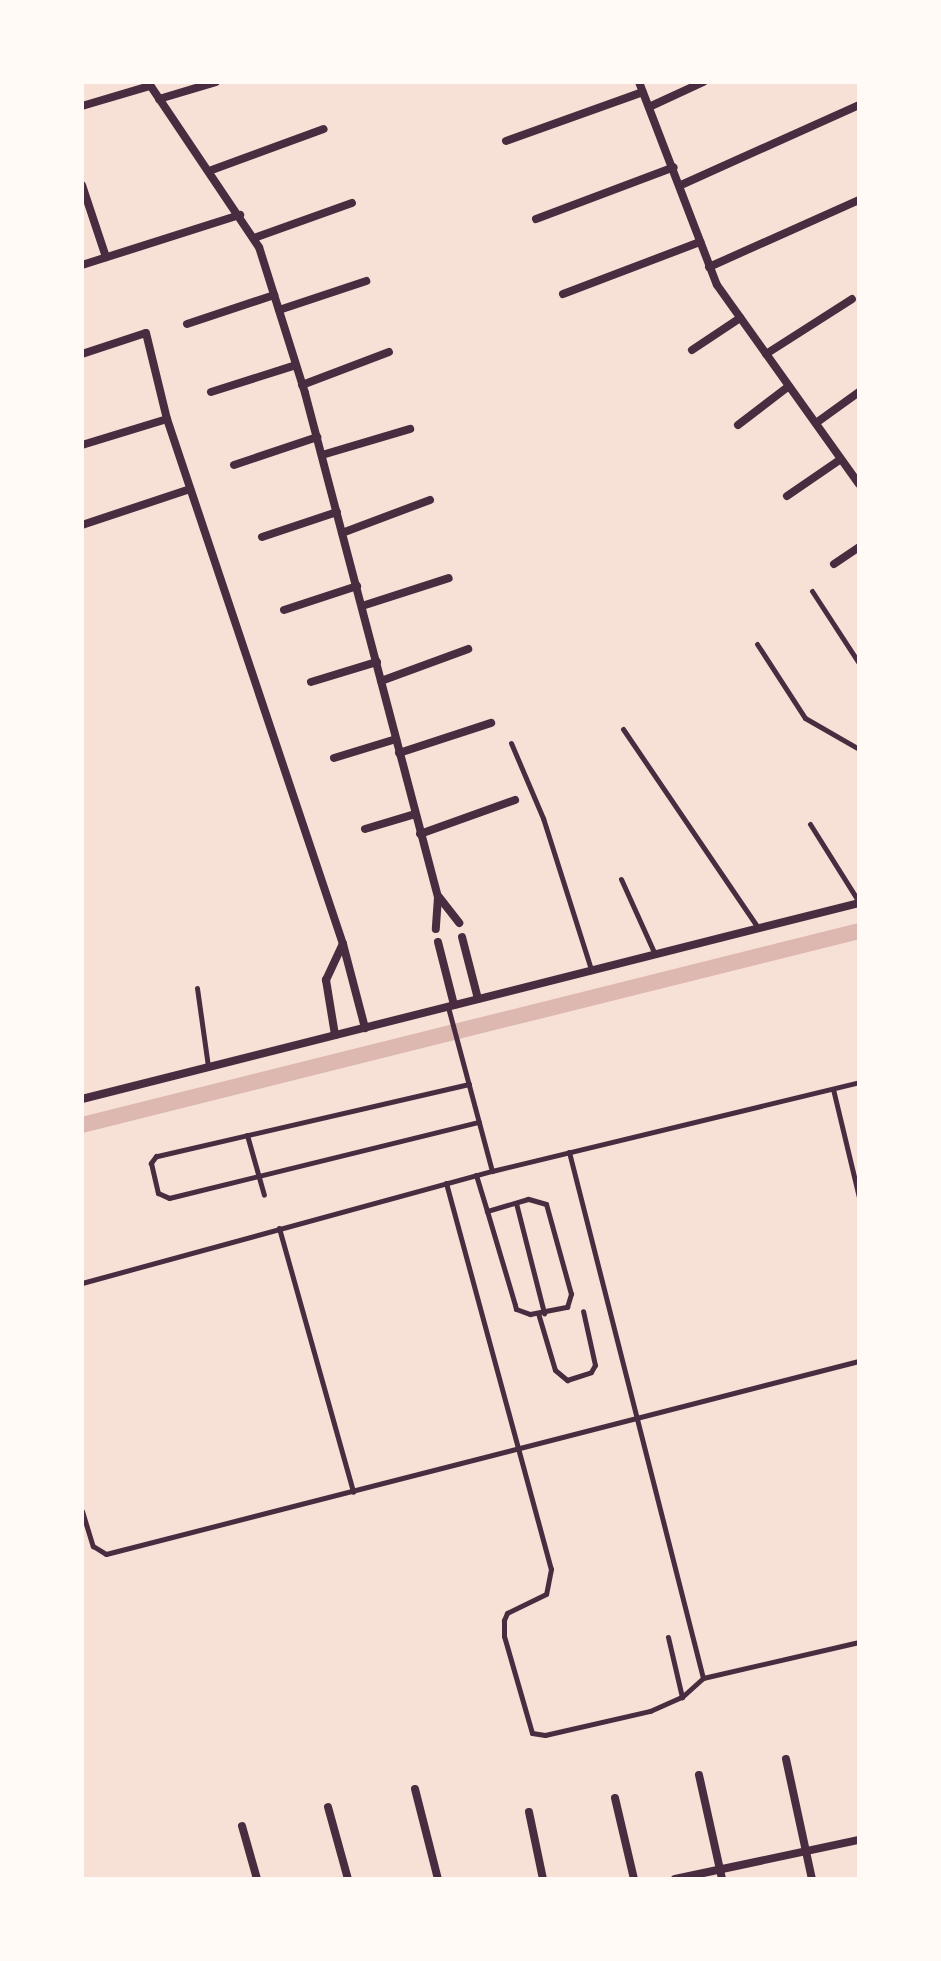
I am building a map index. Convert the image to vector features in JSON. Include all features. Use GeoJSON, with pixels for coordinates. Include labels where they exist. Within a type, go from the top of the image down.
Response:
{"type":"FeatureCollection","features":[{"type":"Feature","properties":{"kind":"street"},"geometry":{"type":"LineString","coordinates":[[159,99],[216,82]]}},
{"type":"Feature","properties":{"kind":"street"},"geometry":{"type":"LineString","coordinates":[[639,82],[681,185],[709,267],[740,318],[859,484]]}},
{"type":"Feature","properties":{"kind":"street"},"geometry":{"type":"LineString","coordinates":[[649,107],[703,82]]}},
{"type":"Feature","properties":{"kind":"street"},"geometry":{"type":"LineString","coordinates":[[82,106],[149,84],[254,238],[302,385],[357,586],[438,897],[436,929]]}},
{"type":"Feature","properties":{"kind":"street"},"geometry":{"type":"LineString","coordinates":[[506,141],[643,92]]}},
{"type":"Feature","properties":{"kind":"street"},"geometry":{"type":"LineString","coordinates":[[681,185],[859,105]]}},
{"type":"Feature","properties":{"kind":"street"},"geometry":{"type":"LineString","coordinates":[[209,171],[324,129]]}},
{"type":"Feature","properties":{"kind":"street"},"geometry":{"type":"LineString","coordinates":[[536,219],[674,167]]}},
{"type":"Feature","properties":{"kind":"street"},"geometry":{"type":"LineString","coordinates":[[82,187],[106,257]]}},
{"type":"Feature","properties":{"kind":"street"},"geometry":{"type":"LineString","coordinates":[[709,267],[859,200]]}},
{"type":"Feature","properties":{"kind":"street"},"geometry":{"type":"LineString","coordinates":[[254,238],[352,203]]}},
{"type":"Feature","properties":{"kind":"street"},"geometry":{"type":"LineString","coordinates":[[82,265],[240,215]]}},
{"type":"Feature","properties":{"kind":"street"},"geometry":{"type":"LineString","coordinates":[[563,294],[700,242]]}},
{"type":"Feature","properties":{"kind":"street"},"geometry":{"type":"LineString","coordinates":[[279,310],[366,281]]}},
{"type":"Feature","properties":{"kind":"street"},"geometry":{"type":"LineString","coordinates":[[187,324],[274,295]]}},
{"type":"Feature","properties":{"kind":"street"},"geometry":{"type":"LineString","coordinates":[[766,354],[852,299]]}},
{"type":"Feature","properties":{"kind":"street"},"geometry":{"type":"LineString","coordinates":[[692,350],[740,318]]}},
{"type":"Feature","properties":{"kind":"street"},"geometry":{"type":"LineString","coordinates":[[82,354],[146,333],[167,419],[343,944],[365,1028]]}},
{"type":"Feature","properties":{"kind":"street"},"geometry":{"type":"LineString","coordinates":[[302,385],[389,352]]}},
{"type":"Feature","properties":{"kind":"street"},"geometry":{"type":"LineString","coordinates":[[211,392],[296,365]]}},
{"type":"Feature","properties":{"kind":"street"},"geometry":{"type":"LineString","coordinates":[[738,425],[789,386]]}},
{"type":"Feature","properties":{"kind":"street"},"geometry":{"type":"LineString","coordinates":[[816,423],[859,392]]}},
{"type":"Feature","properties":{"kind":"street"},"geometry":{"type":"LineString","coordinates":[[82,445],[167,419]]}},
{"type":"Feature","properties":{"kind":"street"},"geometry":{"type":"LineString","coordinates":[[322,455],[410,429]]}},
{"type":"Feature","properties":{"kind":"street"},"geometry":{"type":"LineString","coordinates":[[234,465],[317,437]]}},
{"type":"Feature","properties":{"kind":"street"},"geometry":{"type":"LineString","coordinates":[[787,496],[841,459]]}},
{"type":"Feature","properties":{"kind":"street"},"geometry":{"type":"LineString","coordinates":[[82,525],[190,489]]}},
{"type":"Feature","properties":{"kind":"street"},"geometry":{"type":"LineString","coordinates":[[342,533],[430,500]]}},
{"type":"Feature","properties":{"kind":"street"},"geometry":{"type":"LineString","coordinates":[[262,537],[337,512]]}},
{"type":"Feature","properties":{"kind":"street"},"geometry":{"type":"LineString","coordinates":[[834,564],[859,547]]}},
{"type":"Feature","properties":{"kind":"street"},"geometry":{"type":"LineString","coordinates":[[362,606],[449,578]]}},
{"type":"Feature","properties":{"kind":"street"},"geometry":{"type":"LineString","coordinates":[[284,610],[357,586]]}},
{"type":"Feature","properties":{"kind":"street"},"geometry":{"type":"LineString","coordinates":[[381,681],[468,649]]}},
{"type":"Feature","properties":{"kind":"street"},"geometry":{"type":"LineString","coordinates":[[311,682],[377,662]]}},
{"type":"Feature","properties":{"kind":"street"},"geometry":{"type":"LineString","coordinates":[[399,753],[491,723]]}},
{"type":"Feature","properties":{"kind":"street"},"geometry":{"type":"LineString","coordinates":[[334,758],[396,739]]}},
{"type":"Feature","properties":{"kind":"street"},"geometry":{"type":"LineString","coordinates":[[420,834],[515,800]]}},
{"type":"Feature","properties":{"kind":"street"},"geometry":{"type":"LineString","coordinates":[[365,829],[415,814]]}},
{"type":"Feature","properties":{"kind":"street"},"geometry":{"type":"LineString","coordinates":[[438,897],[459,923]]}},
{"type":"Feature","properties":{"kind":"street"},"geometry":{"type":"LineString","coordinates":[[82,1099],[859,902]]}},
{"type":"Feature","properties":{"kind":"street"},"geometry":{"type":"LineString","coordinates":[[462,937],[478,999]]}},
{"type":"Feature","properties":{"kind":"street"},"geometry":{"type":"LineString","coordinates":[[438,942],[451,1006]]}},
{"type":"Feature","properties":{"kind":"street"},"geometry":{"type":"LineString","coordinates":[[335,1035],[326,980],[343,944]]}},
{"type":"Feature","properties":{"kind":"street"},"geometry":{"type":"LineString","coordinates":[[786,1759],[812,1879]]}},
{"type":"Feature","properties":{"kind":"street"},"geometry":{"type":"LineString","coordinates":[[699,1775],[721,1874]]}},
{"type":"Feature","properties":{"kind":"street"},"geometry":{"type":"LineString","coordinates":[[415,1789],[438,1879]]}},
{"type":"Feature","properties":{"kind":"street"},"geometry":{"type":"LineString","coordinates":[[615,1798],[634,1879]]}},
{"type":"Feature","properties":{"kind":"street"},"geometry":{"type":"LineString","coordinates":[[328,1807],[348,1879]]}},
{"type":"Feature","properties":{"kind":"street"},"geometry":{"type":"LineString","coordinates":[[529,1812],[543,1879]]}},
{"type":"Feature","properties":{"kind":"street"},"geometry":{"type":"LineString","coordinates":[[242,1826],[257,1879]]}},
{"type":"Feature","properties":{"kind":"street"},"geometry":{"type":"LineString","coordinates":[[675,1879],[721,1874],[859,1840]]}},
{"type":"Feature","properties":{"kind":"lane"},"geometry":{"type":"LineString","coordinates":[[812,591],[859,663]]}},
{"type":"Feature","properties":{"kind":"lane"},"geometry":{"type":"LineString","coordinates":[[757,644],[805,718],[859,749]]}},
{"type":"Feature","properties":{"kind":"lane"},"geometry":{"type":"LineString","coordinates":[[623,729],[759,929]]}},
{"type":"Feature","properties":{"kind":"lane"},"geometry":{"type":"LineString","coordinates":[[511,743],[543,818],[591,969]]}},
{"type":"Feature","properties":{"kind":"lane"},"geometry":{"type":"LineString","coordinates":[[810,824],[859,902]]}},
{"type":"Feature","properties":{"kind":"lane"},"geometry":{"type":"LineString","coordinates":[[621,879],[654,952]]}},
{"type":"Feature","properties":{"kind":"lane"},"geometry":{"type":"LineString","coordinates":[[197,988],[209,1067]]}},
{"type":"Feature","properties":{"kind":"lane"},"geometry":{"type":"LineString","coordinates":[[451,1006],[453,1027],[492,1171]]}},
{"type":"Feature","properties":{"kind":"lane"},"geometry":{"type":"LineString","coordinates":[[82,1283],[476,1175],[859,1082]]}},
{"type":"Feature","properties":{"kind":"lane"},"geometry":{"type":"LineString","coordinates":[[469,1084],[156,1156],[151,1163],[158,1193],[169,1198],[479,1122]]}},
{"type":"Feature","properties":{"kind":"lane"},"geometry":{"type":"LineString","coordinates":[[833,1089],[859,1197]]}},
{"type":"Feature","properties":{"kind":"lane"},"geometry":{"type":"LineString","coordinates":[[247,1135],[264,1195]]}},
{"type":"Feature","properties":{"kind":"lane"},"geometry":{"type":"LineString","coordinates":[[569,1152],[703,1678]]}},
{"type":"Feature","properties":{"kind":"lane"},"geometry":{"type":"LineString","coordinates":[[476,1175],[516,1309],[541,1313],[567,1307],[571,1294],[549,1208],[537,1200],[487,1211]]}},
{"type":"Feature","properties":{"kind":"lane"},"geometry":{"type":"LineString","coordinates":[[446,1183],[521,1447],[551,1569],[546,1594],[507,1613],[504,1620],[504,1636],[530,1729],[545,1735],[650,1711],[682,1697],[703,1678],[859,1642]]}},
{"type":"Feature","properties":{"kind":"lane"},"geometry":{"type":"LineString","coordinates":[[516,1203],[555,1370],[567,1380],[591,1372],[595,1365],[583,1311]]}},
{"type":"Feature","properties":{"kind":"lane"},"geometry":{"type":"LineString","coordinates":[[279,1228],[353,1492]]}},
{"type":"Feature","properties":{"kind":"lane"},"geometry":{"type":"LineString","coordinates":[[82,1511],[93,1546],[106,1554],[859,1361]]}},
{"type":"Feature","properties":{"kind":"lane"},"geometry":{"type":"LineString","coordinates":[[668,1637],[682,1697]]}},
{"type":"Feature","properties":{"kind":"waterway"},"geometry":{"type":"LineString","coordinates":[[82,1125],[859,931]]}}]}
